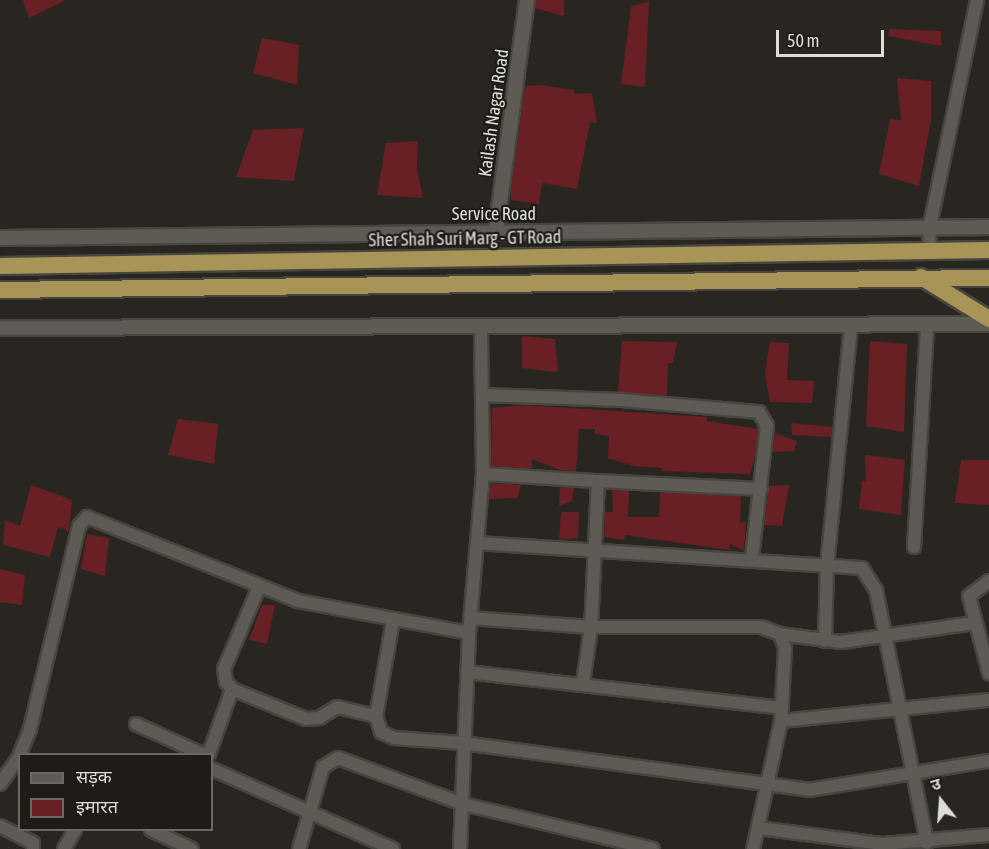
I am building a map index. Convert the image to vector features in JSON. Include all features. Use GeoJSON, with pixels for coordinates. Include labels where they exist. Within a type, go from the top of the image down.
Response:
{"type":"FeatureCollection","features":[{"type":"Feature","properties":{"kind":"highway","name":"Sher Shah Suri Marg - GT Road"},"geometry":{"type":"LineString","coordinates":[[0,266],[930,249],[989,250]]}},
{"type":"Feature","properties":{"kind":"highway"},"geometry":{"type":"LineString","coordinates":[[0,290],[921,277],[989,278]]}},
{"type":"Feature","properties":{"kind":"highway"},"geometry":{"type":"LineString","coordinates":[[921,277],[989,319]]}},
{"type":"Feature","properties":{"kind":"street","name":"Kailash Nagar Road"},"geometry":{"type":"LineString","coordinates":[[496,231],[526,0]]}},
{"type":"Feature","properties":{"kind":"street"},"geometry":{"type":"LineString","coordinates":[[930,249],[929,230],[977,0]]}},
{"type":"Feature","properties":{"kind":"street","name":"Service Road"},"geometry":{"type":"LineString","coordinates":[[0,238],[496,231],[929,230],[989,227]]}},
{"type":"Feature","properties":{"kind":"street"},"geometry":{"type":"LineString","coordinates":[[0,328],[989,324]]}},
{"type":"Feature","properties":{"kind":"street"},"geometry":{"type":"LineString","coordinates":[[914,547],[927,325]]}},
{"type":"Feature","properties":{"kind":"street"},"geometry":{"type":"LineString","coordinates":[[825,641],[827,566],[851,326]]}},
{"type":"Feature","properties":{"kind":"street"},"geometry":{"type":"LineString","coordinates":[[460,849],[469,633],[483,474],[484,395],[481,327]]}},
{"type":"Feature","properties":{"kind":"street"},"geometry":{"type":"LineString","coordinates":[[484,395],[621,400],[759,412],[767,426],[752,558]]}},
{"type":"Feature","properties":{"kind":"street"},"geometry":{"type":"LineString","coordinates":[[483,474],[761,489]]}},
{"type":"Feature","properties":{"kind":"street"},"geometry":{"type":"LineString","coordinates":[[583,683],[591,627],[598,481]]}},
{"type":"Feature","properties":{"kind":"street"},"geometry":{"type":"LineString","coordinates":[[21,753],[30,729],[82,520],[93,517],[260,587],[326,608],[469,633]]}},
{"type":"Feature","properties":{"kind":"street"},"geometry":{"type":"LineString","coordinates":[[477,543],[752,558],[827,566],[853,566],[869,574],[876,590],[927,843]]}},
{"type":"Feature","properties":{"kind":"street"},"geometry":{"type":"LineString","coordinates":[[989,581],[969,596],[989,673]]}},
{"type":"Feature","properties":{"kind":"street"},"geometry":{"type":"LineString","coordinates":[[260,587],[224,669],[226,682],[232,689],[306,719],[319,718],[337,707],[376,716]]}},
{"type":"Feature","properties":{"kind":"street"},"geometry":{"type":"LineString","coordinates":[[471,618],[591,627],[761,627],[780,634],[825,641],[885,638],[975,623]]}},
{"type":"Feature","properties":{"kind":"street"},"geometry":{"type":"LineString","coordinates":[[393,620],[376,716],[381,732],[394,738],[463,743],[770,782],[809,790],[914,775],[989,761]]}},
{"type":"Feature","properties":{"kind":"street"},"geometry":{"type":"LineString","coordinates":[[753,849],[770,782],[781,721],[785,648],[780,634]]}},
{"type":"Feature","properties":{"kind":"street"},"geometry":{"type":"LineString","coordinates":[[467,672],[583,683],[782,708]]}},
{"type":"Feature","properties":{"kind":"street"},"geometry":{"type":"LineString","coordinates":[[209,753],[232,689]]}},
{"type":"Feature","properties":{"kind":"street"},"geometry":{"type":"LineString","coordinates":[[781,721],[899,706],[989,700]]}},
{"type":"Feature","properties":{"kind":"street"},"geometry":{"type":"LineString","coordinates":[[136,724],[200,753]]}},
{"type":"Feature","properties":{"kind":"street"},"geometry":{"type":"LineString","coordinates":[[0,784],[18,758]]}},
{"type":"Feature","properties":{"kind":"street"},"geometry":{"type":"LineString","coordinates":[[299,849],[324,766],[338,758],[463,804],[653,849]]}},
{"type":"Feature","properties":{"kind":"street"},"geometry":{"type":"LineString","coordinates":[[213,769],[309,815],[393,849]]}},
{"type":"Feature","properties":{"kind":"street"},"geometry":{"type":"LineString","coordinates":[[0,826],[33,843],[33,849]]}},
{"type":"Feature","properties":{"kind":"street"},"geometry":{"type":"LineString","coordinates":[[759,828],[853,842],[927,843],[982,840]]}},
{"type":"Feature","properties":{"kind":"street"},"geometry":{"type":"LineString","coordinates":[[64,849],[74,831]]}},
{"type":"Feature","properties":{"kind":"street"},"geometry":{"type":"LineString","coordinates":[[156,831],[173,834],[192,849]]}},
{"type":"Feature","properties":{"kind":"building"},"geometry":{"type":"Polygon","coordinates":[[[23,0],[66,0],[29,18],[23,0]]]}},
{"type":"Feature","properties":{"kind":"building"},"geometry":{"type":"Polygon","coordinates":[[[536,0],[564,0],[564,16],[535,8],[536,0]]]}},
{"type":"Feature","properties":{"kind":"building"},"geometry":{"type":"Polygon","coordinates":[[[649,1],[645,87],[621,84],[631,7],[649,1]]]}},
{"type":"Feature","properties":{"kind":"building"},"geometry":{"type":"Polygon","coordinates":[[[889,29],[941,31],[941,46],[888,36],[889,29]]]}},
{"type":"Feature","properties":{"kind":"building"},"geometry":{"type":"Polygon","coordinates":[[[262,38],[299,45],[297,85],[253,73],[262,38]]]}},
{"type":"Feature","properties":{"kind":"building"},"geometry":{"type":"Polygon","coordinates":[[[897,78],[931,81],[931,119],[919,186],[879,174],[890,119],[901,120],[897,78]]]}},
{"type":"Feature","properties":{"kind":"building"},"geometry":{"type":"Polygon","coordinates":[[[541,85],[574,90],[574,94],[592,93],[597,123],[590,122],[577,189],[542,183],[539,204],[511,200],[511,189],[525,86],[541,85]]]}},
{"type":"Feature","properties":{"kind":"building"},"geometry":{"type":"Polygon","coordinates":[[[304,128],[294,181],[236,177],[253,130],[304,128]]]}},
{"type":"Feature","properties":{"kind":"building"},"geometry":{"type":"Polygon","coordinates":[[[418,141],[417,168],[423,198],[377,195],[386,143],[418,141]]]}},
{"type":"Feature","properties":{"kind":"building"},"geometry":{"type":"Polygon","coordinates":[[[522,336],[555,339],[558,372],[522,368],[522,336]]]}},
{"type":"Feature","properties":{"kind":"building"},"geometry":{"type":"Polygon","coordinates":[[[622,341],[677,342],[673,363],[668,363],[667,396],[618,392],[622,341]]]}},
{"type":"Feature","properties":{"kind":"building"},"geometry":{"type":"Polygon","coordinates":[[[870,341],[907,344],[904,432],[866,426],[870,341]]]}},
{"type":"Feature","properties":{"kind":"building"},"geometry":{"type":"Polygon","coordinates":[[[770,342],[789,343],[787,380],[814,381],[812,403],[770,402],[765,373],[770,342]]]}},
{"type":"Feature","properties":{"kind":"building"},"geometry":{"type":"Polygon","coordinates":[[[524,405],[707,417],[707,421],[758,429],[756,453],[750,474],[661,471],[662,468],[634,466],[608,458],[609,436],[595,434],[595,429],[579,429],[576,471],[560,470],[532,459],[532,469],[491,466],[492,408],[524,405]]]}},
{"type":"Feature","properties":{"kind":"building"},"geometry":{"type":"Polygon","coordinates":[[[178,419],[218,424],[214,464],[168,455],[178,419]]]}},
{"type":"Feature","properties":{"kind":"building"},"geometry":{"type":"Polygon","coordinates":[[[791,423],[833,427],[832,437],[792,435],[791,423]]]}},
{"type":"Feature","properties":{"kind":"building"},"geometry":{"type":"Polygon","coordinates":[[[775,433],[797,441],[794,451],[772,452],[775,433]]]}},
{"type":"Feature","properties":{"kind":"building"},"geometry":{"type":"Polygon","coordinates":[[[865,455],[905,460],[901,515],[859,509],[862,481],[866,481],[865,455]]]}},
{"type":"Feature","properties":{"kind":"building"},"geometry":{"type":"Polygon","coordinates":[[[961,460],[989,460],[989,505],[955,503],[961,460]]]}},
{"type":"Feature","properties":{"kind":"building"},"geometry":{"type":"Polygon","coordinates":[[[491,483],[521,485],[517,498],[489,499],[491,483]]]}},
{"type":"Feature","properties":{"kind":"building"},"geometry":{"type":"Polygon","coordinates":[[[31,485],[72,500],[69,531],[58,527],[50,557],[3,545],[5,520],[20,526],[31,485]]]}},
{"type":"Feature","properties":{"kind":"building"},"geometry":{"type":"Polygon","coordinates":[[[789,485],[782,526],[764,525],[769,486],[789,485]]]}},
{"type":"Feature","properties":{"kind":"building"},"geometry":{"type":"Polygon","coordinates":[[[560,487],[574,488],[572,501],[559,506],[560,487]]]}},
{"type":"Feature","properties":{"kind":"building"},"geometry":{"type":"Polygon","coordinates":[[[612,490],[629,491],[628,517],[659,517],[660,492],[741,496],[740,523],[746,521],[744,551],[729,543],[729,550],[625,535],[624,540],[604,537],[605,512],[613,512],[612,490]]]}},
{"type":"Feature","properties":{"kind":"building"},"geometry":{"type":"Polygon","coordinates":[[[561,512],[579,512],[578,538],[559,540],[561,512]]]}},
{"type":"Feature","properties":{"kind":"building"},"geometry":{"type":"Polygon","coordinates":[[[87,534],[109,538],[105,576],[81,569],[87,534]]]}},
{"type":"Feature","properties":{"kind":"building"},"geometry":{"type":"Polygon","coordinates":[[[0,569],[25,575],[22,605],[0,602],[0,569]]]}},
{"type":"Feature","properties":{"kind":"building"},"geometry":{"type":"Polygon","coordinates":[[[262,605],[275,605],[267,644],[249,640],[262,605]]]}}]}
